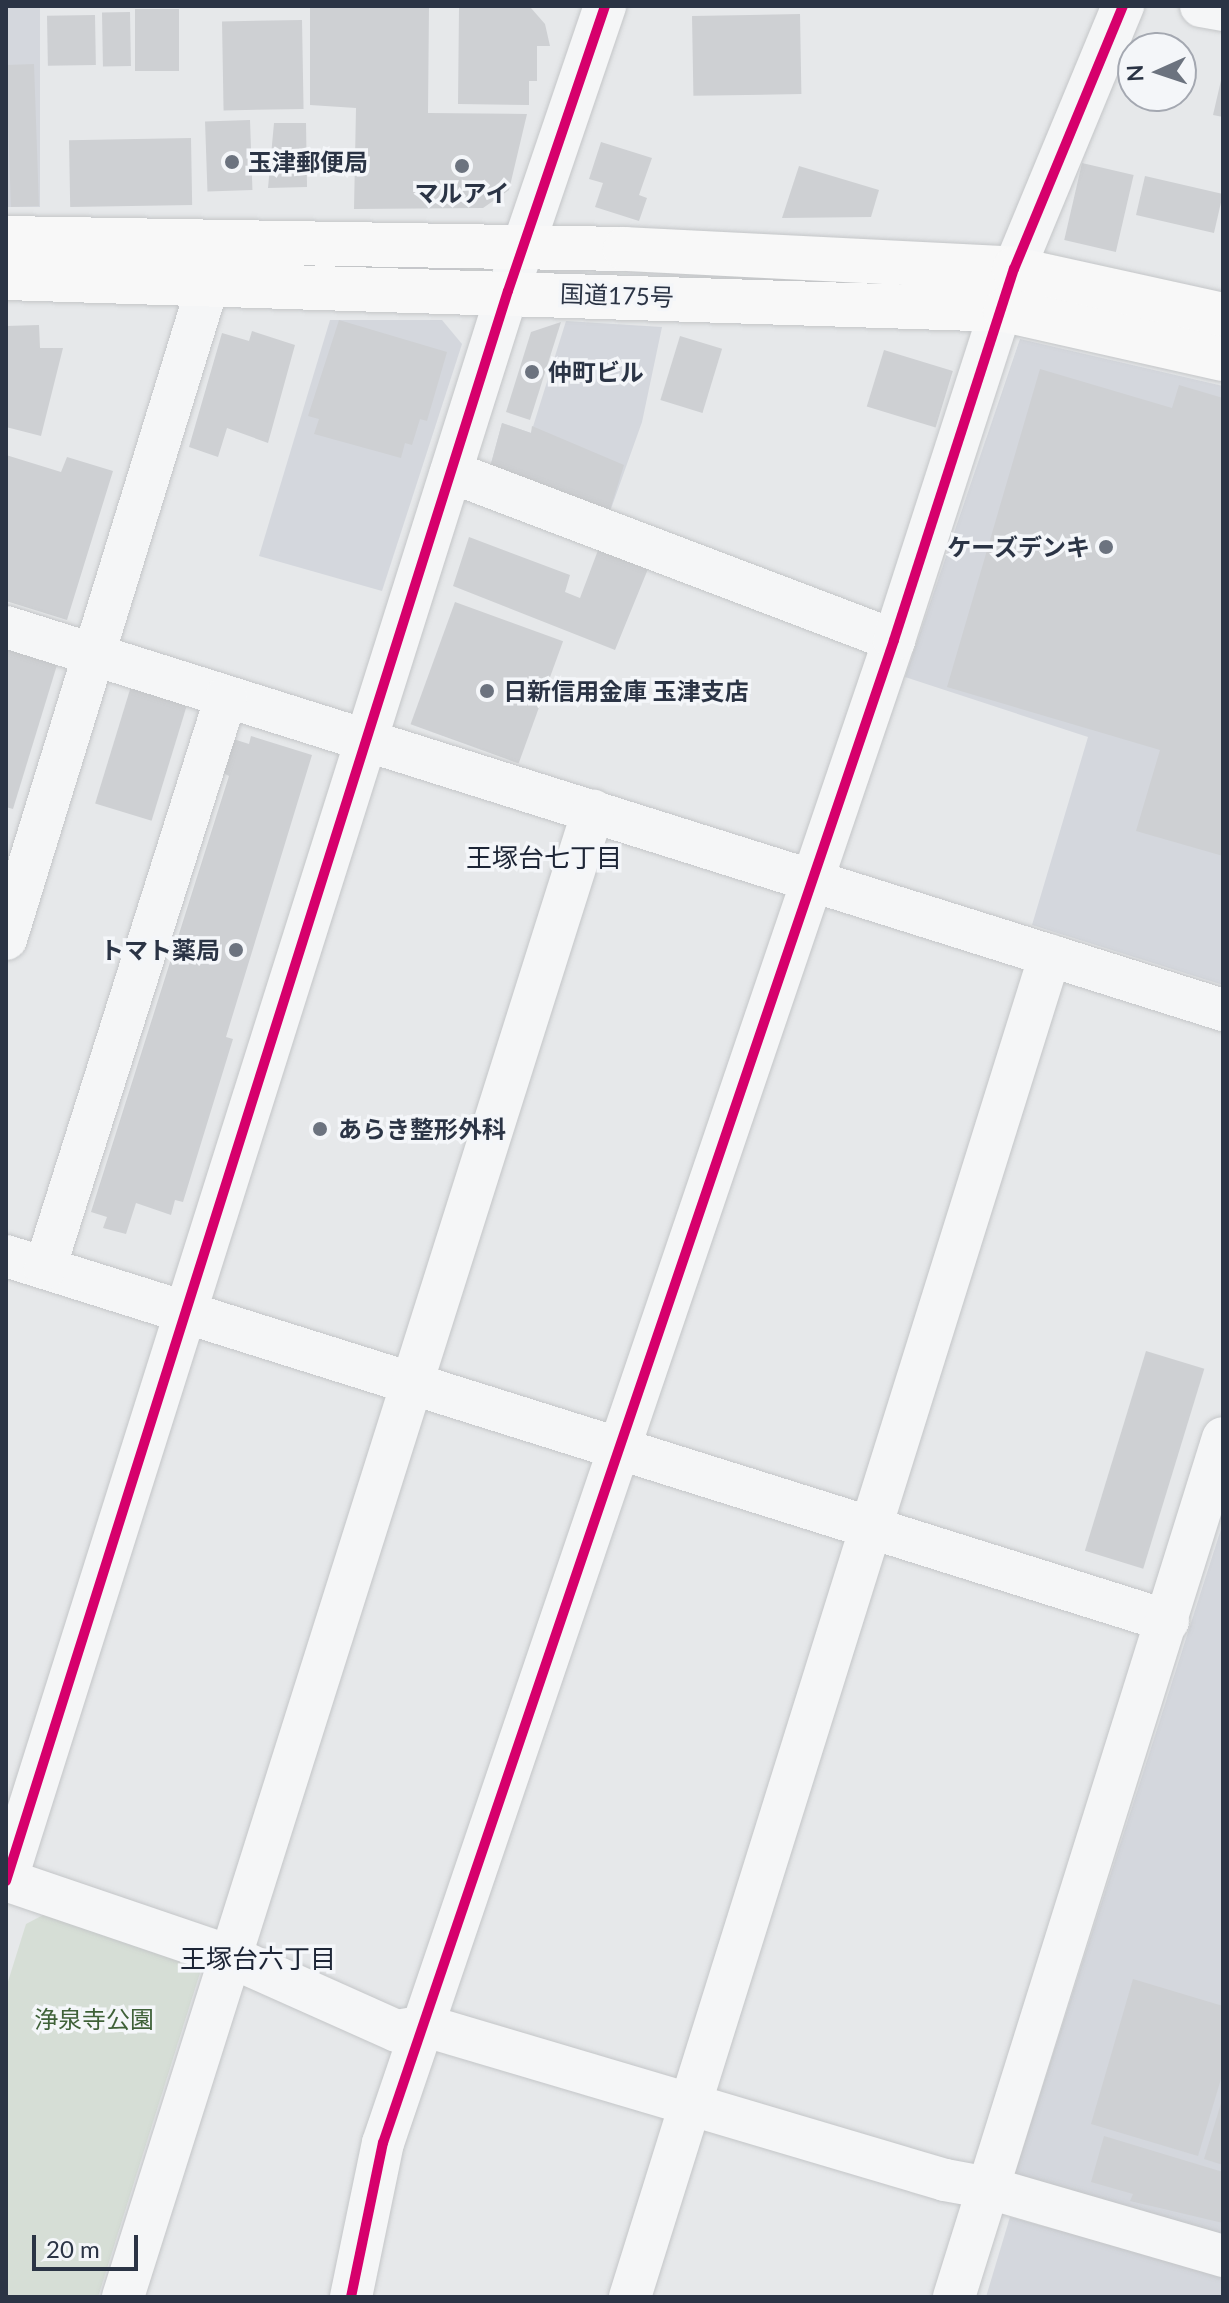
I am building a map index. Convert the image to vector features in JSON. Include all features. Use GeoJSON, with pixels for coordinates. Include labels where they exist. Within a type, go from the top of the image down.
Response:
{"type":"FeatureCollection","features":[{"type":"Feature","properties":{"kind":"highway","name":"国道175号"},"geometry":{"type":"LineString","coordinates":[[6,238],[215,263],[508,291],[1009,290],[1223,359]]}},
{"type":"Feature","properties":{"kind":"highway","name":"国道175号"},"geometry":{"type":"LineString","coordinates":[[6,278],[215,263],[524,250],[625,249],[1223,315]]}},
{"type":"Feature","properties":{"kind":"street"},"geometry":{"type":"LineString","coordinates":[[605,6],[508,291],[6,1880],[229,1956],[397,2031],[426,2026],[945,2180],[989,2188],[1223,2256]]}},
{"type":"Feature","properties":{"kind":"street"},"geometry":{"type":"LineString","coordinates":[[351,2297],[383,2143],[426,2026],[894,640],[1009,290],[1123,6]]}},
{"type":"Feature","properties":{"kind":"street"},"geometry":{"type":"LineString","coordinates":[[1201,6],[1223,10]]}},
{"type":"Feature","properties":{"kind":"street"},"geometry":{"type":"LineString","coordinates":[[6,939],[215,263]]}},
{"type":"Feature","properties":{"kind":"street"},"geometry":{"type":"LineString","coordinates":[[451,472],[894,640]]}},
{"type":"Feature","properties":{"kind":"street"},"geometry":{"type":"LineString","coordinates":[[6,627],[1223,1010]]}},
{"type":"Feature","properties":{"kind":"street"},"geometry":{"type":"LineString","coordinates":[[45,1268],[226,697]]}},
{"type":"Feature","properties":{"kind":"street"},"geometry":{"type":"LineString","coordinates":[[123,2297],[229,1956],[415,1385],[593,811]]}},
{"type":"Feature","properties":{"kind":"street"},"geometry":{"type":"LineString","coordinates":[[630,2297],[1050,955]]}},
{"type":"Feature","properties":{"kind":"street"},"geometry":{"type":"LineString","coordinates":[[6,1256],[1168,1621]]}},
{"type":"Feature","properties":{"kind":"street"},"geometry":{"type":"LineString","coordinates":[[954,2297],[1223,1438]]}},
{"type":"Feature","properties":{"kind":"shaded area"},"geometry":{"type":"Polygon","coordinates":[[[6,6],[40,6],[40,207],[6,207],[6,6]]]}},
{"type":"Feature","properties":{"kind":"shaded area"},"geometry":{"type":"Polygon","coordinates":[[[330,320],[442,320],[462,344],[382,591],[259,556],[330,320]]]}},
{"type":"Feature","properties":{"kind":"shaded area"},"geometry":{"type":"Polygon","coordinates":[[[566,321],[662,327],[642,422],[607,520],[489,471],[502,423],[531,433],[566,321]]]}},
{"type":"Feature","properties":{"kind":"shaded area","name":"ケーズデンキ"},"geometry":{"type":"Polygon","coordinates":[[[1020,339],[1223,386],[1223,985],[1032,925],[1088,737],[905,677],[1020,339]]]}},
{"type":"Feature","properties":{"kind":"shaded area"},"geometry":{"type":"Polygon","coordinates":[[[1223,1523],[1223,2234],[1014,2176],[1223,1523]]]}},
{"type":"Feature","properties":{"kind":"shaded area"},"geometry":{"type":"Polygon","coordinates":[[[1010,2217],[1223,2275],[1223,2297],[986,2297],[1010,2217]]]}},
{"type":"Feature","properties":{"kind":"green space","name":"浄泉寺公園"},"geometry":{"type":"Polygon","coordinates":[[[45,1914],[194,1955],[200,1973],[98,2297],[6,2297],[6,1988],[26,1924],[45,1914]]]}},
{"type":"Feature","properties":{"kind":"building"},"geometry":{"type":"Polygon","coordinates":[[[310,6],[429,6],[428,113],[527,114],[509,190],[483,208],[354,209],[356,108],[310,105],[310,6]]]}},
{"type":"Feature","properties":{"kind":"building"},"geometry":{"type":"Polygon","coordinates":[[[459,8],[531,8],[545,24],[550,46],[537,46],[537,81],[529,81],[529,105],[458,104],[459,8]]]}},
{"type":"Feature","properties":{"kind":"building"},"geometry":{"type":"Polygon","coordinates":[[[135,9],[179,9],[179,71],[135,71],[135,9]]]}},
{"type":"Feature","properties":{"kind":"building"},"geometry":{"type":"Polygon","coordinates":[[[102,12],[130,12],[131,66],[103,66],[102,12]]]}},
{"type":"Feature","properties":{"kind":"building"},"geometry":{"type":"Polygon","coordinates":[[[800,14],[801,94],[693,96],[692,16],[800,14]]]}},
{"type":"Feature","properties":{"kind":"building"},"geometry":{"type":"Polygon","coordinates":[[[95,15],[96,65],[48,66],[47,16],[95,15]]]}},
{"type":"Feature","properties":{"kind":"building"},"geometry":{"type":"Polygon","coordinates":[[[302,20],[304,109],[224,110],[222,21],[302,20]]]}},
{"type":"Feature","properties":{"kind":"building"},"geometry":{"type":"Polygon","coordinates":[[[34,64],[39,206],[11,207],[6,65],[34,64]]]}},
{"type":"Feature","properties":{"kind":"building"},"geometry":{"type":"Polygon","coordinates":[[[1223,77],[1223,117],[1213,115],[1223,77]]]}},
{"type":"Feature","properties":{"kind":"building"},"geometry":{"type":"Polygon","coordinates":[[[250,120],[252,190],[207,192],[205,122],[250,120]]]}},
{"type":"Feature","properties":{"kind":"building"},"geometry":{"type":"Polygon","coordinates":[[[274,123],[306,123],[307,187],[268,188],[274,123]]]}},
{"type":"Feature","properties":{"kind":"building"},"geometry":{"type":"Polygon","coordinates":[[[191,138],[192,205],[70,207],[69,140],[191,138]]]}},
{"type":"Feature","properties":{"kind":"building"},"geometry":{"type":"Polygon","coordinates":[[[601,142],[652,158],[639,195],[647,198],[639,221],[595,207],[603,183],[589,179],[601,142]]]}},
{"type":"Feature","properties":{"kind":"building"},"geometry":{"type":"Polygon","coordinates":[[[1082,163],[1134,175],[1116,252],[1064,240],[1082,163]]]}},
{"type":"Feature","properties":{"kind":"building"},"geometry":{"type":"Polygon","coordinates":[[[799,166],[879,190],[871,217],[782,218],[799,166]]]}},
{"type":"Feature","properties":{"kind":"building"},"geometry":{"type":"Polygon","coordinates":[[[1145,176],[1223,194],[1214,233],[1136,215],[1145,176]]]}},
{"type":"Feature","properties":{"kind":"building"},"geometry":{"type":"Polygon","coordinates":[[[339,320],[447,352],[427,421],[420,419],[412,445],[405,443],[401,458],[314,434],[319,419],[308,416],[339,320]]]}},
{"type":"Feature","properties":{"kind":"building","name":"仲町ビル"},"geometry":{"type":"Polygon","coordinates":[[[561,322],[530,420],[506,412],[531,332],[561,322]]]}},
{"type":"Feature","properties":{"kind":"building"},"geometry":{"type":"Polygon","coordinates":[[[39,325],[40,348],[63,348],[41,436],[6,427],[6,326],[39,325]]]}},
{"type":"Feature","properties":{"kind":"building"},"geometry":{"type":"Polygon","coordinates":[[[252,331],[295,345],[268,443],[227,428],[218,457],[189,447],[222,333],[249,341],[252,331]]]}},
{"type":"Feature","properties":{"kind":"building"},"geometry":{"type":"Polygon","coordinates":[[[680,336],[722,349],[702,413],[660,400],[680,336]]]}},
{"type":"Feature","properties":{"kind":"building"},"geometry":{"type":"Polygon","coordinates":[[[884,350],[953,371],[936,427],[867,406],[884,350]]]}},
{"type":"Feature","properties":{"kind":"building","name":"ケーズデンキ"},"geometry":{"type":"Polygon","coordinates":[[[1040,369],[1172,408],[1179,385],[1223,398],[1223,856],[1136,831],[1160,750],[947,687],[1040,369]]]}},
{"type":"Feature","properties":{"kind":"building"},"geometry":{"type":"Polygon","coordinates":[[[502,423],[531,433],[532,426],[624,465],[607,520],[489,471],[502,423]]]}},
{"type":"Feature","properties":{"kind":"building"},"geometry":{"type":"Polygon","coordinates":[[[6,455],[61,472],[67,457],[113,471],[67,620],[6,601],[6,455]]]}},
{"type":"Feature","properties":{"kind":"building"},"geometry":{"type":"Polygon","coordinates":[[[469,537],[570,575],[565,592],[580,598],[600,545],[650,564],[615,650],[453,586],[469,537]]]}},
{"type":"Feature","properties":{"kind":"building"},"geometry":{"type":"Polygon","coordinates":[[[455,602],[563,641],[519,763],[411,724],[455,602]]]}},
{"type":"Feature","properties":{"kind":"building"},"geometry":{"type":"Polygon","coordinates":[[[6,649],[57,665],[13,809],[6,807],[6,649]]]}},
{"type":"Feature","properties":{"kind":"building"},"geometry":{"type":"Polygon","coordinates":[[[132,683],[188,700],[152,821],[95,803],[132,683]]]}},
{"type":"Feature","properties":{"kind":"building"},"geometry":{"type":"Polygon","coordinates":[[[251,736],[312,755],[226,1037],[233,1039],[183,1202],[175,1200],[171,1215],[136,1203],[126,1234],[103,1228],[107,1217],[91,1212],[229,776],[214,768],[227,737],[249,744],[251,736]]]}},
{"type":"Feature","properties":{"kind":"building"},"geometry":{"type":"Polygon","coordinates":[[[1146,1351],[1204,1369],[1143,1569],[1085,1551],[1146,1351]]]}},
{"type":"Feature","properties":{"kind":"building"},"geometry":{"type":"Polygon","coordinates":[[[1133,1979],[1223,2006],[1223,2072],[1198,2156],[1091,2124],[1133,1979]]]}},
{"type":"Feature","properties":{"kind":"building"},"geometry":{"type":"Polygon","coordinates":[[[1223,2101],[1223,2165],[1204,2159],[1223,2101]]]}},
{"type":"Feature","properties":{"kind":"building"},"geometry":{"type":"Polygon","coordinates":[[[1104,2136],[1223,2172],[1223,2223],[1130,2201],[1133,2194],[1091,2182],[1104,2136]]]}},
{"type":"Feature","properties":{"kind":"cycle path"},"geometry":{"type":"LineString","coordinates":[[6,1881],[508,291],[605,6]]}},
{"type":"Feature","properties":{"kind":"cycle path"},"geometry":{"type":"LineString","coordinates":[[351,2297],[383,2143],[894,640],[1014,269],[1123,6]]}},
{"type":"Feature","properties":{"kind":"place","name":"玉津郵便局"},"geometry":{"type":"Point","coordinates":[232,162]}},
{"type":"Feature","properties":{"kind":"place","name":"マルアイ"},"geometry":{"type":"Point","coordinates":[462,166]}},
{"type":"Feature","properties":{"kind":"place","name":"仲町ビル"},"geometry":{"type":"Point","coordinates":[532,372]}},
{"type":"Feature","properties":{"kind":"place","name":"ケーズデンキ"},"geometry":{"type":"Point","coordinates":[1106,547]}},
{"type":"Feature","properties":{"kind":"place","name":"日新信用金庫 玉津支店"},"geometry":{"type":"Point","coordinates":[487,691]}},
{"type":"Feature","properties":{"kind":"place","name":"トマト薬局"},"geometry":{"type":"Point","coordinates":[236,950]}},
{"type":"Feature","properties":{"kind":"place","name":"あらき整形外科"},"geometry":{"type":"Point","coordinates":[320,1129]}},
{"type":"Feature","properties":{"kind":"district","name":"王塚台七丁目"},"geometry":{"type":"Point","coordinates":[544,858]}},
{"type":"Feature","properties":{"kind":"district","name":"王塚台六丁目"},"geometry":{"type":"Point","coordinates":[258,1959]}}]}
